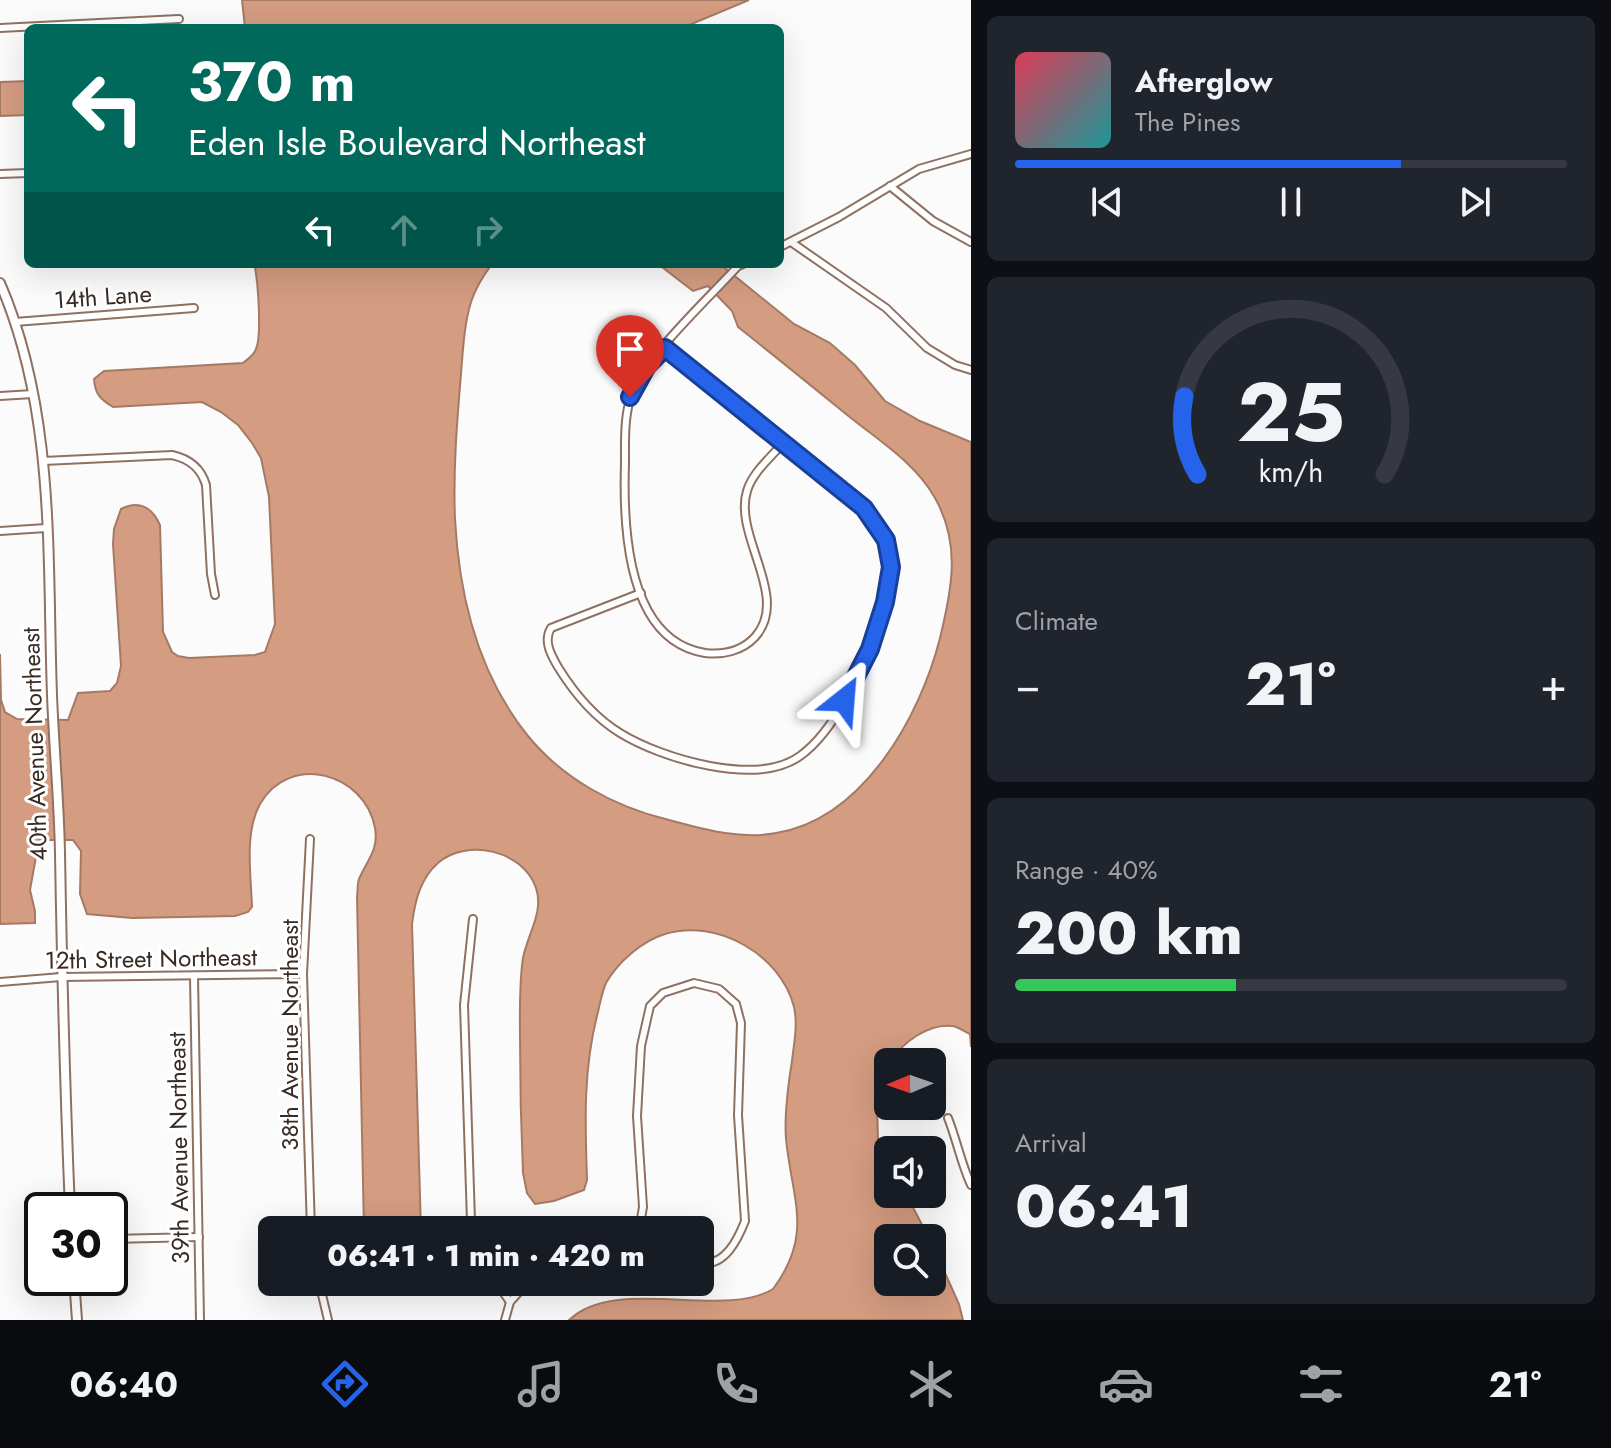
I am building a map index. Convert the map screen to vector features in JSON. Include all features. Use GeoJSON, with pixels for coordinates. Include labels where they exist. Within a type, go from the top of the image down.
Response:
{"type":"FeatureCollection","features":[{"type":"Feature","properties":{"kind":"street"},"geometry":{"type":"LineString","coordinates":[[80,24],[179,19]]}},
{"type":"Feature","properties":{"kind":"street"},"geometry":{"type":"LineString","coordinates":[[0,28],[24,27]]}},
{"type":"Feature","properties":{"kind":"street"},"geometry":{"type":"LineString","coordinates":[[784,245],[919,169],[971,154]]}},
{"type":"Feature","properties":{"kind":"street"},"geometry":{"type":"LineString","coordinates":[[0,174],[24,173]]}},
{"type":"Feature","properties":{"kind":"street"},"geometry":{"type":"LineString","coordinates":[[890,186],[933,221],[971,242]]}},
{"type":"Feature","properties":{"kind":"street"},"geometry":{"type":"LineString","coordinates":[[791,242],[886,308],[927,348],[955,365],[971,370]]}},
{"type":"Feature","properties":{"kind":"street"},"geometry":{"type":"LineString","coordinates":[[738,268],[647,366],[634,387],[627,419],[624,525],[630,562],[641,593],[663,630],[685,647],[719,654],[738,649],[756,636],[763,624],[767,598],[745,500],[751,483],[783,443]]}},
{"type":"Feature","properties":{"kind":"street","name":"40th Avenue Northeast"},"geometry":{"type":"LineString","coordinates":[[0,283],[15,322],[33,394],[43,461],[60,851],[61,977],[69,1192]]}},
{"type":"Feature","properties":{"kind":"street","name":"14th Lane"},"geometry":{"type":"LineString","coordinates":[[15,322],[194,308]]}},
{"type":"Feature","properties":{"kind":"street"},"geometry":{"type":"LineString","coordinates":[[641,593],[558,624],[548,633],[548,647],[553,659],[580,698],[620,733],[639,743],[718,767],[743,771],[774,769],[800,757],[831,722],[870,649],[889,584],[890,553],[881,529],[864,508],[665,348]]}},
{"type":"Feature","properties":{"kind":"street"},"geometry":{"type":"LineString","coordinates":[[0,396],[33,394]]}},
{"type":"Feature","properties":{"kind":"street"},"geometry":{"type":"LineString","coordinates":[[43,461],[172,455],[191,462],[203,475],[215,595]]}},
{"type":"Feature","properties":{"kind":"street"},"geometry":{"type":"LineString","coordinates":[[0,531],[46,528]]}},
{"type":"Feature","properties":{"kind":"street","name":"38th Avenue Northeast"},"geometry":{"type":"LineString","coordinates":[[310,839],[303,974],[311,1216]]}},
{"type":"Feature","properties":{"kind":"street"},"geometry":{"type":"LineString","coordinates":[[471,1216],[464,1005],[473,919]]}},
{"type":"Feature","properties":{"kind":"street","name":"12th Street Northeast"},"geometry":{"type":"LineString","coordinates":[[0,982],[61,977],[303,974]]}},
{"type":"Feature","properties":{"kind":"street","name":"39th Avenue Northeast"},"geometry":{"type":"LineString","coordinates":[[194,976],[200,1320]]}},
{"type":"Feature","properties":{"kind":"street"},"geometry":{"type":"LineString","coordinates":[[641,1216],[637,1116],[641,1046],[650,1006],[663,993],[694,983],[704,984],[719,989],[736,1004],[741,1023],[738,1115],[745,1221],[741,1237],[714,1261]]}},
{"type":"Feature","properties":{"kind":"street"},"geometry":{"type":"LineString","coordinates":[[948,1118],[971,1185]]}},
{"type":"Feature","properties":{"kind":"street"},"geometry":{"type":"LineString","coordinates":[[128,1239],[199,1237]]}},
{"type":"Feature","properties":{"kind":"street"},"geometry":{"type":"LineString","coordinates":[[75,1296],[77,1320]]}},
{"type":"Feature","properties":{"kind":"street"},"geometry":{"type":"LineString","coordinates":[[322,1296],[328,1320]]}},
{"type":"Feature","properties":{"kind":"street"},"geometry":{"type":"LineString","coordinates":[[506,1296],[510,1302]]}},
{"type":"Feature","properties":{"kind":"street"},"geometry":{"type":"LineString","coordinates":[[505,1320],[510,1302],[515,1296]]}},
{"type":"Feature","properties":{"kind":"shaded area"},"geometry":{"type":"Polygon","coordinates":[[[242,0],[749,0],[692,24],[245,24],[242,0]]]}},
{"type":"Feature","properties":{"kind":"shaded area"},"geometry":{"type":"Polygon","coordinates":[[[24,81],[24,115],[0,116],[0,82],[24,81]]]}},
{"type":"Feature","properties":{"kind":"shaded area"},"geometry":{"type":"Polygon","coordinates":[[[255,268],[489,268],[475,291],[467,320],[458,410],[455,482],[457,548],[474,633],[496,687],[511,712],[528,736],[557,765],[610,799],[695,827],[735,834],[776,833],[807,824],[836,808],[861,786],[883,760],[918,700],[940,638],[952,567],[943,515],[927,486],[908,464],[738,327],[732,311],[708,286],[693,291],[663,268],[725,268],[794,324],[830,343],[855,365],[885,401],[920,421],[971,442],[971,1047],[970,1034],[954,1026],[943,1026],[925,1031],[902,1048],[874,1048],[874,1120],[877,1120],[878,1136],[874,1136],[874,1208],[913,1208],[922,1224],[874,1224],[874,1296],[946,1296],[946,1275],[963,1320],[569,1320],[589,1307],[614,1301],[726,1301],[752,1297],[773,1289],[786,1269],[797,1233],[786,1139],[796,1020],[794,1007],[776,971],[744,945],[725,936],[685,930],[656,937],[639,947],[611,975],[602,994],[587,1075],[587,1180],[584,1190],[535,1204],[527,1193],[523,1173],[520,1008],[523,958],[538,906],[536,888],[519,865],[493,852],[464,851],[438,863],[419,891],[412,924],[421,1216],[364,1216],[357,897],[358,881],[374,849],[376,836],[368,809],[357,794],[325,776],[307,774],[289,778],[273,788],[260,804],[252,828],[252,907],[248,912],[235,916],[132,918],[87,914],[80,894],[81,851],[73,840],[39,840],[30,890],[35,923],[0,924],[0,654],[1,700],[5,712],[17,719],[68,720],[78,693],[110,691],[117,683],[121,666],[113,544],[121,509],[134,505],[144,507],[160,525],[163,632],[172,652],[189,658],[265,652],[275,624],[269,497],[261,458],[252,443],[238,425],[202,402],[113,407],[99,396],[94,379],[104,371],[243,363],[254,353],[258,342],[259,307],[255,268]]]}},
{"type":"Feature","properties":{"kind":"route"},"geometry":{"type":"LineString","coordinates":[[630,397],[647,366],[665,348],[826,476],[864,508],[881,529],[890,553],[889,584],[870,649],[844,700]]}}]}
